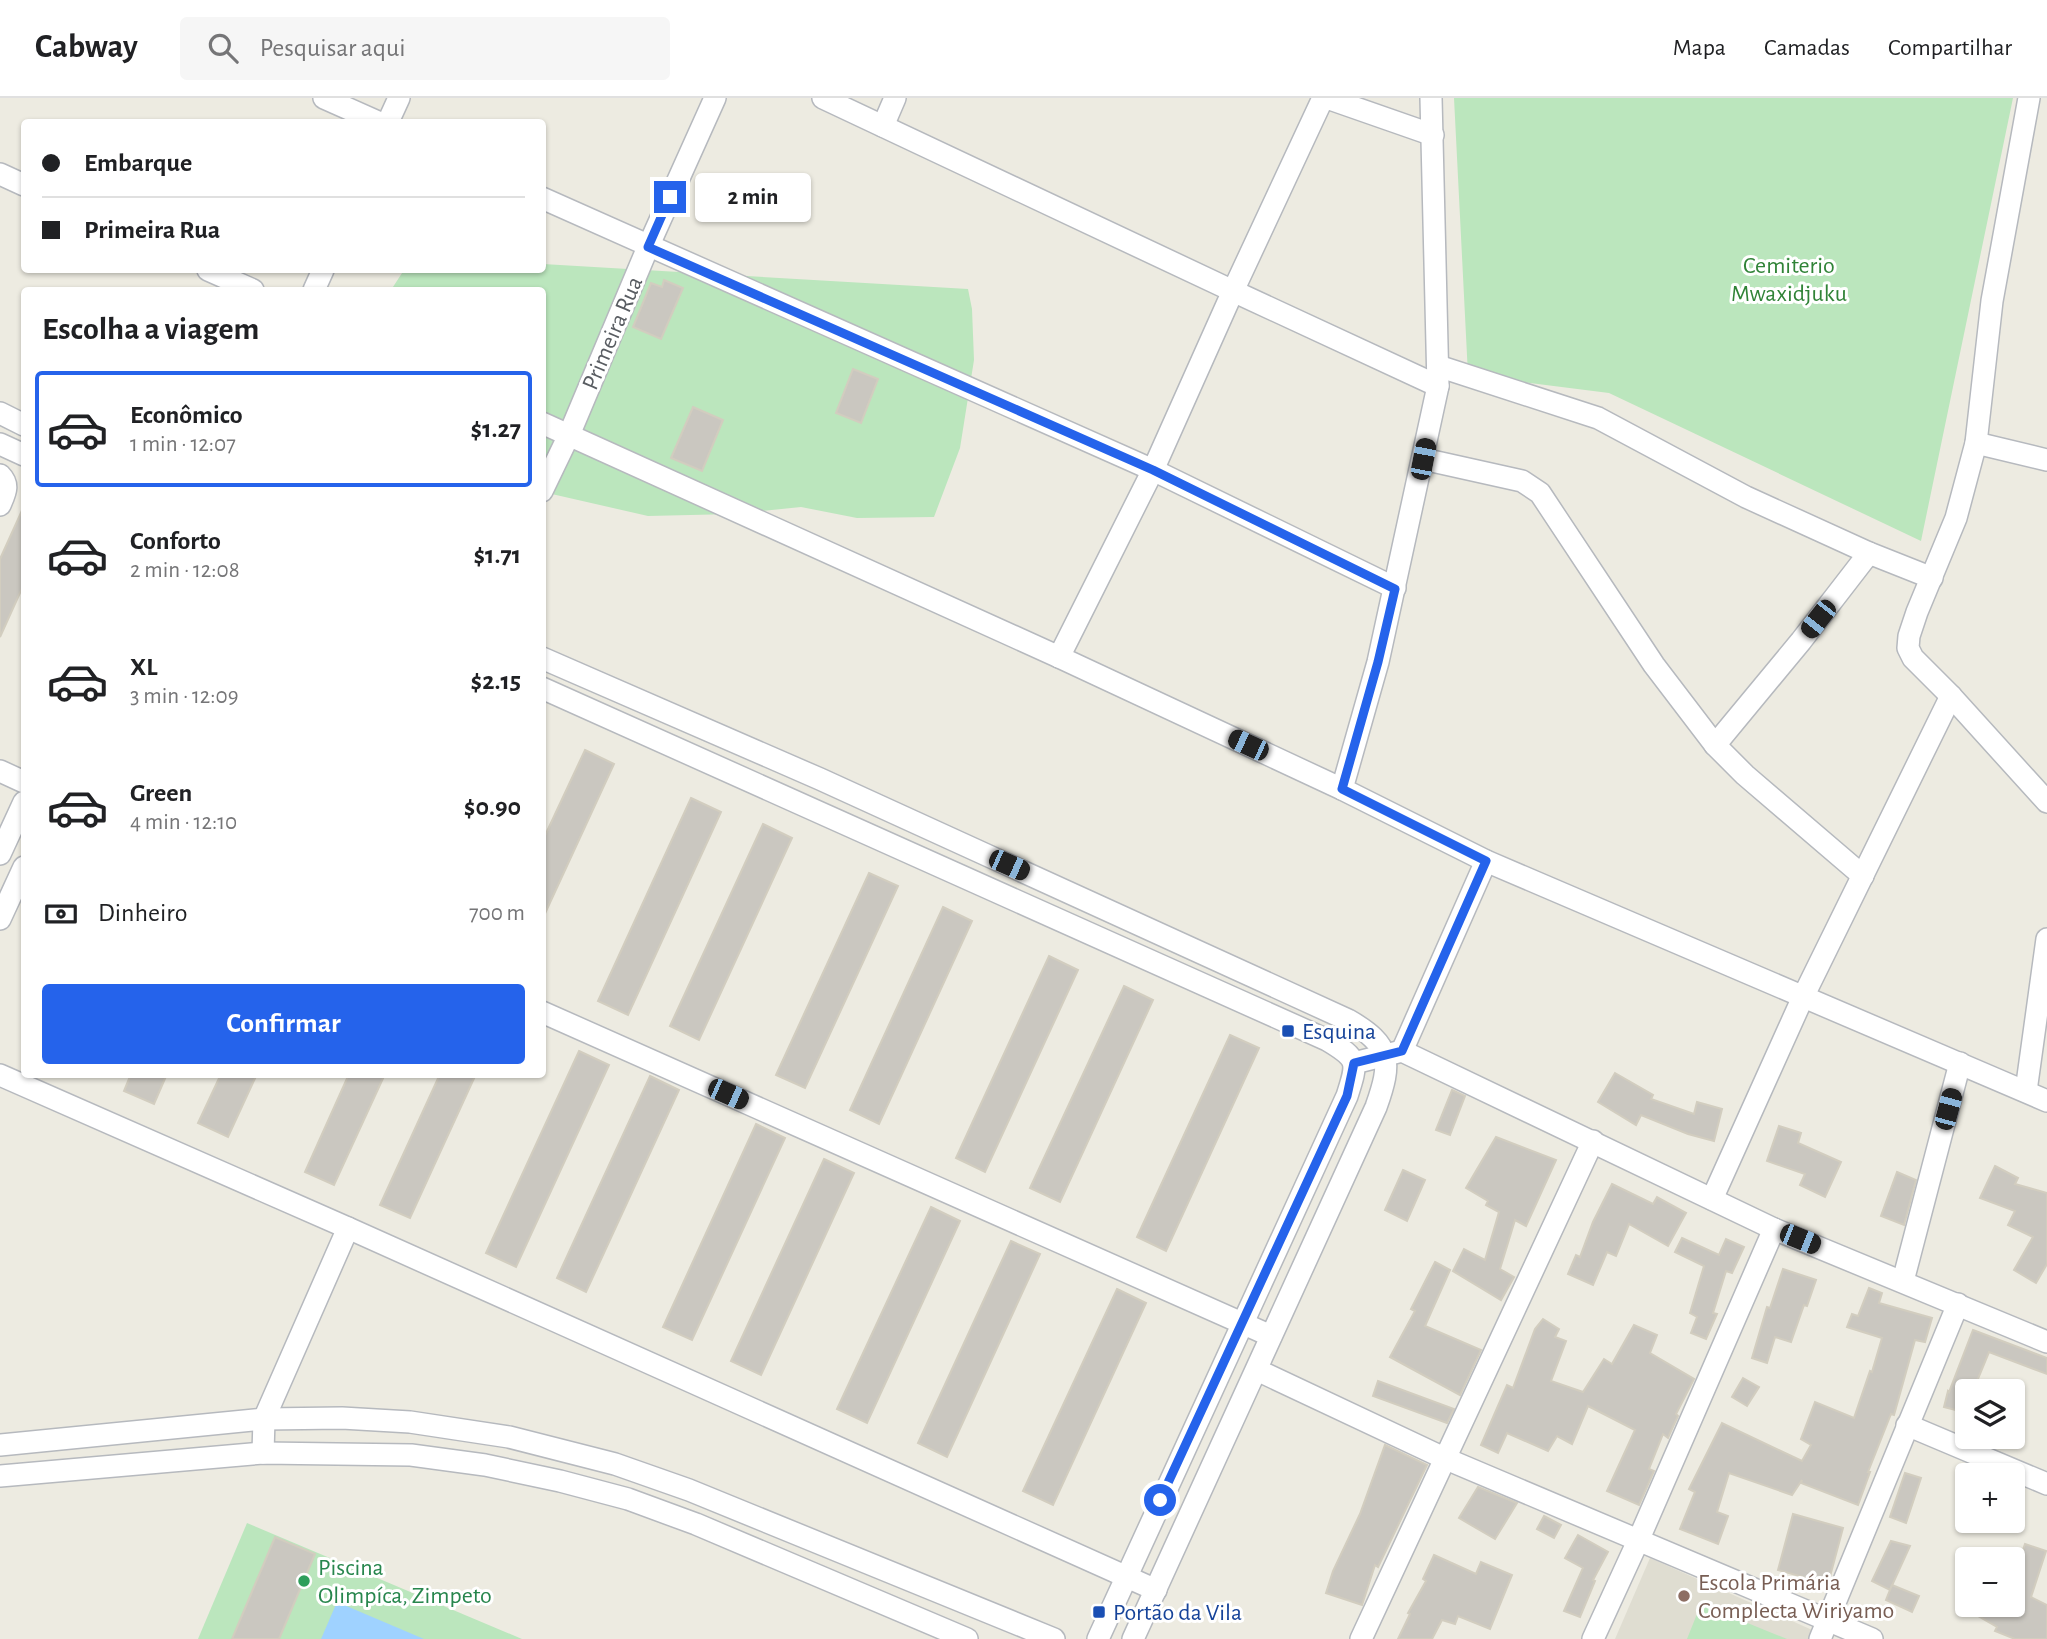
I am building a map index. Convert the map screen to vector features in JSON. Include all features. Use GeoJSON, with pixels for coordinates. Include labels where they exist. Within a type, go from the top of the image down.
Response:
{"type":"FeatureCollection","features":[{"type":"Feature","properties":{"kind":"street"},"geometry":{"type":"LineString","coordinates":[[324,98],[371,119]]}},
{"type":"Feature","properties":{"kind":"street"},"geometry":{"type":"LineString","coordinates":[[390,119],[400,98]]}},
{"type":"Feature","properties":{"kind":"street","name":"Primeira Rua"},"geometry":{"type":"LineString","coordinates":[[546,483],[715,98]]}},
{"type":"Feature","properties":{"kind":"street"},"geometry":{"type":"LineString","coordinates":[[823,98],[1233,291],[1438,376],[1598,418],[1746,497],[1868,553],[1932,578]]}},
{"type":"Feature","properties":{"kind":"street"},"geometry":{"type":"LineString","coordinates":[[883,126],[895,98]]}},
{"type":"Feature","properties":{"kind":"street"},"geometry":{"type":"LineString","coordinates":[[1059,657],[1153,470],[1233,291],[1325,98],[1433,135]]}},
{"type":"Feature","properties":{"kind":"street"},"geometry":{"type":"LineString","coordinates":[[1342,789],[1378,662],[1395,589],[1438,376],[1431,98]]}},
{"type":"Feature","properties":{"kind":"street"},"geometry":{"type":"LineString","coordinates":[[2029,98],[1992,302],[1976,443],[1956,519],[1909,636],[1908,648],[1913,658],[2047,802]]}},
{"type":"Feature","properties":{"kind":"street"},"geometry":{"type":"LineString","coordinates":[[0,174],[21,184]]}},
{"type":"Feature","properties":{"kind":"street"},"geometry":{"type":"LineString","coordinates":[[546,200],[1153,470],[1395,589]]}},
{"type":"Feature","properties":{"kind":"street"},"geometry":{"type":"LineString","coordinates":[[215,273],[246,287]]}},
{"type":"Feature","properties":{"kind":"street"},"geometry":{"type":"LineString","coordinates":[[0,413],[21,424]]}},
{"type":"Feature","properties":{"kind":"street"},"geometry":{"type":"LineString","coordinates":[[546,425],[1059,657],[1342,789],[1486,861],[2047,1101]]}},
{"type":"Feature","properties":{"kind":"street"},"geometry":{"type":"LineString","coordinates":[[1976,443],[2047,460]]}},
{"type":"Feature","properties":{"kind":"street"},"geometry":{"type":"LineString","coordinates":[[0,444],[21,454]]}},
{"type":"Feature","properties":{"kind":"street"},"geometry":{"type":"LineString","coordinates":[[1423,459],[1522,481],[1540,493],[1654,665],[1715,745],[1745,775],[1863,876]]}},
{"type":"Feature","properties":{"kind":"street"},"geometry":{"type":"LineString","coordinates":[[0,475],[6,482],[0,505]]}},
{"type":"Feature","properties":{"kind":"street"},"geometry":{"type":"LineString","coordinates":[[1715,745],[1801,641],[1868,553]]}},
{"type":"Feature","properties":{"kind":"street"},"geometry":{"type":"LineString","coordinates":[[546,660],[820,779],[1349,1020],[1394,1052],[1774,1228],[2047,1342]]}},
{"type":"Feature","properties":{"kind":"street"},"geometry":{"type":"LineString","coordinates":[[546,690],[1327,1040],[1348,1053],[1354,1063],[1347,1096],[1098,1639]]}},
{"type":"Feature","properties":{"kind":"street"},"geometry":{"type":"LineString","coordinates":[[1712,1199],[1803,997],[1951,696]]}},
{"type":"Feature","properties":{"kind":"street"},"geometry":{"type":"LineString","coordinates":[[0,771],[21,781]]}},
{"type":"Feature","properties":{"kind":"street"},"geometry":{"type":"LineString","coordinates":[[0,854],[21,808]]}},
{"type":"Feature","properties":{"kind":"street"},"geometry":{"type":"LineString","coordinates":[[1133,1639],[1376,1107],[1394,1052],[1486,861]]}},
{"type":"Feature","properties":{"kind":"street"},"geometry":{"type":"LineString","coordinates":[[0,919],[21,874]]}},
{"type":"Feature","properties":{"kind":"street"},"geometry":{"type":"LineString","coordinates":[[2026,1091],[2047,939]]}},
{"type":"Feature","properties":{"kind":"street"},"geometry":{"type":"LineString","coordinates":[[546,1014],[1271,1336]]}},
{"type":"Feature","properties":{"kind":"street"},"geometry":{"type":"LineString","coordinates":[[1354,1063],[1394,1052]]}},
{"type":"Feature","properties":{"kind":"street"},"geometry":{"type":"LineString","coordinates":[[1903,1281],[1960,1063]]}},
{"type":"Feature","properties":{"kind":"street"},"geometry":{"type":"LineString","coordinates":[[0,1075],[1156,1590]]}},
{"type":"Feature","properties":{"kind":"street"},"geometry":{"type":"LineString","coordinates":[[1362,1639],[1593,1142]]}},
{"type":"Feature","properties":{"kind":"street"},"geometry":{"type":"LineString","coordinates":[[263,1453],[264,1419],[348,1228]]}},
{"type":"Feature","properties":{"kind":"street"},"geometry":{"type":"LineString","coordinates":[[1593,1639],[1774,1228]]}},
{"type":"Feature","properties":{"kind":"street"},"geometry":{"type":"LineString","coordinates":[[1823,1629],[1958,1304]]}},
{"type":"Feature","properties":{"kind":"street"},"geometry":{"type":"LineString","coordinates":[[1257,1370],[1444,1458],[1638,1541],[1823,1629],[1872,1639]]}},
{"type":"Feature","properties":{"kind":"street"},"geometry":{"type":"LineString","coordinates":[[0,1445],[264,1419],[410,1422],[509,1437],[615,1464],[689,1490],[1054,1639]]}},
{"type":"Feature","properties":{"kind":"street"},"geometry":{"type":"LineString","coordinates":[[1907,1426],[2047,1485]]}},
{"type":"Feature","properties":{"kind":"street"},"geometry":{"type":"LineString","coordinates":[[0,1476],[263,1453],[411,1455],[485,1465],[628,1499],[696,1524],[967,1639]]}},
{"type":"Feature","properties":{"kind":"shaded area","name":"Escola Primária Complecta Wiriyamo"},"geometry":{"type":"Polygon","coordinates":[[[1650,1558],[1819,1633],[1817,1639],[1615,1639],[1650,1558]]]}},
{"type":"Feature","properties":{"kind":"green space","name":"Cemiterio Mwaxidjuku"},"geometry":{"type":"Polygon","coordinates":[[[1454,98],[2013,98],[1921,541],[1609,393],[1468,375],[1454,98]]]}},
{"type":"Feature","properties":{"kind":"green space"},"geometry":{"type":"Polygon","coordinates":[[[546,264],[968,289],[972,309],[974,360],[960,448],[934,517],[857,518],[801,507],[733,514],[648,516],[546,493],[546,287],[393,287],[402,273],[546,273],[546,264]]]}},
{"type":"Feature","properties":{"kind":"green space","name":"Piscina Olimpíca, Zimpeto"},"geometry":{"type":"Polygon","coordinates":[[[247,1523],[522,1639],[198,1639],[247,1523]]]}},
{"type":"Feature","properties":{"kind":"green space"},"geometry":{"type":"Polygon","coordinates":[[[1701,1604],[1787,1639],[1687,1639],[1701,1604]]]}},
{"type":"Feature","properties":{"kind":"water"},"geometry":{"type":"Polygon","coordinates":[[[337,1602],[424,1639],[321,1639],[337,1602]]]}},
{"type":"Feature","properties":{"kind":"building"},"geometry":{"type":"Polygon","coordinates":[[[664,280],[683,288],[661,339],[633,327],[651,283],[662,287],[664,280]]]}},
{"type":"Feature","properties":{"kind":"building"},"geometry":{"type":"Polygon","coordinates":[[[853,369],[878,379],[861,423],[836,413],[853,369]]]}},
{"type":"Feature","properties":{"kind":"building"},"geometry":{"type":"Polygon","coordinates":[[[693,407],[723,420],[702,471],[671,458],[693,407]]]}},
{"type":"Feature","properties":{"kind":"building"},"geometry":{"type":"Polygon","coordinates":[[[21,513],[21,591],[0,637],[0,559],[21,513]]]}},
{"type":"Feature","properties":{"kind":"building"},"geometry":{"type":"Polygon","coordinates":[[[585,750],[614,764],[546,911],[546,833],[585,750]]]}},
{"type":"Feature","properties":{"kind":"building"},"geometry":{"type":"Polygon","coordinates":[[[691,798],[721,812],[628,1015],[598,1001],[691,798]]]}},
{"type":"Feature","properties":{"kind":"building"},"geometry":{"type":"Polygon","coordinates":[[[763,824],[792,838],[699,1040],[670,1026],[763,824]]]}},
{"type":"Feature","properties":{"kind":"building"},"geometry":{"type":"Polygon","coordinates":[[[869,873],[898,886],[805,1088],[776,1075],[869,873]]]}},
{"type":"Feature","properties":{"kind":"building"},"geometry":{"type":"Polygon","coordinates":[[[943,907],[972,921],[879,1124],[850,1110],[943,907]]]}},
{"type":"Feature","properties":{"kind":"building"},"geometry":{"type":"Polygon","coordinates":[[[1049,956],[1078,970],[985,1172],[956,1158],[1049,956]]]}},
{"type":"Feature","properties":{"kind":"building"},"geometry":{"type":"Polygon","coordinates":[[[1124,986],[1153,1000],[1060,1202],[1030,1188],[1124,986]]]}},
{"type":"Feature","properties":{"kind":"building"},"geometry":{"type":"Polygon","coordinates":[[[1230,1035],[1259,1048],[1166,1251],[1137,1237],[1230,1035]]]}},
{"type":"Feature","properties":{"kind":"building"},"geometry":{"type":"Polygon","coordinates":[[[579,1051],[609,1065],[516,1267],[486,1253],[579,1051]]]}},
{"type":"Feature","properties":{"kind":"building"},"geometry":{"type":"Polygon","coordinates":[[[1615,1073],[1653,1095],[1651,1099],[1694,1114],[1697,1102],[1722,1109],[1714,1141],[1688,1134],[1641,1115],[1636,1125],[1598,1102],[1615,1073]]]}},
{"type":"Feature","properties":{"kind":"building"},"geometry":{"type":"Polygon","coordinates":[[[650,1076],[679,1090],[586,1292],[557,1278],[650,1076]]]}},
{"type":"Feature","properties":{"kind":"building"},"geometry":{"type":"Polygon","coordinates":[[[129,1078],[165,1078],[154,1104],[124,1091],[129,1078]]]}},
{"type":"Feature","properties":{"kind":"building"},"geometry":{"type":"Polygon","coordinates":[[[219,1078],[255,1078],[228,1137],[198,1123],[219,1078]]]}},
{"type":"Feature","properties":{"kind":"building"},"geometry":{"type":"Polygon","coordinates":[[[347,1078],[383,1078],[334,1185],[305,1172],[347,1078]]]}},
{"type":"Feature","properties":{"kind":"building"},"geometry":{"type":"Polygon","coordinates":[[[438,1078],[474,1078],[410,1218],[380,1205],[438,1078]]]}},
{"type":"Feature","properties":{"kind":"building"},"geometry":{"type":"Polygon","coordinates":[[[1452,1090],[1465,1096],[1450,1135],[1436,1130],[1452,1090]]]}},
{"type":"Feature","properties":{"kind":"building"},"geometry":{"type":"Polygon","coordinates":[[[756,1124],[785,1138],[692,1340],[663,1327],[756,1124]]]}},
{"type":"Feature","properties":{"kind":"building"},"geometry":{"type":"Polygon","coordinates":[[[1779,1126],[1801,1133],[1798,1143],[1841,1162],[1825,1197],[1800,1185],[1805,1174],[1767,1161],[1779,1126]]]}},
{"type":"Feature","properties":{"kind":"building"},"geometry":{"type":"Polygon","coordinates":[[[1496,1137],[1556,1160],[1526,1226],[1515,1220],[1500,1269],[1514,1277],[1501,1300],[1453,1271],[1464,1249],[1485,1260],[1499,1212],[1486,1205],[1488,1201],[1466,1188],[1496,1137]]]}},
{"type":"Feature","properties":{"kind":"building"},"geometry":{"type":"Polygon","coordinates":[[[824,1159],[854,1173],[761,1375],[731,1361],[824,1159]]]}},
{"type":"Feature","properties":{"kind":"building"},"geometry":{"type":"Polygon","coordinates":[[[1995,1166],[2018,1178],[2015,1184],[2047,1193],[2047,1264],[2036,1283],[2014,1270],[2033,1237],[2008,1225],[2015,1211],[1980,1198],[1995,1166]]]}},
{"type":"Feature","properties":{"kind":"building"},"geometry":{"type":"Polygon","coordinates":[[[1403,1170],[1425,1180],[1407,1221],[1385,1210],[1403,1170]]]}},
{"type":"Feature","properties":{"kind":"building"},"geometry":{"type":"Polygon","coordinates":[[[1897,1172],[1916,1180],[1904,1225],[1881,1216],[1897,1172]]]}},
{"type":"Feature","properties":{"kind":"building"},"geometry":{"type":"Polygon","coordinates":[[[1612,1184],[1653,1204],[1657,1197],[1686,1213],[1668,1246],[1629,1224],[1616,1256],[1607,1252],[1593,1285],[1568,1274],[1576,1255],[1580,1257],[1593,1222],[1612,1184]]]}},
{"type":"Feature","properties":{"kind":"building"},"geometry":{"type":"Polygon","coordinates":[[[931,1207],[960,1221],[867,1423],[837,1409],[931,1207]]]}},
{"type":"Feature","properties":{"kind":"building"},"geometry":{"type":"Polygon","coordinates":[[[1682,1238],[1719,1255],[1726,1239],[1744,1247],[1732,1273],[1726,1271],[1713,1313],[1717,1314],[1706,1339],[1691,1333],[1697,1317],[1690,1313],[1704,1266],[1675,1252],[1682,1238]]]}},
{"type":"Feature","properties":{"kind":"building"},"geometry":{"type":"Polygon","coordinates":[[[1011,1241],[1040,1254],[947,1457],[918,1443],[1011,1241]]]}},
{"type":"Feature","properties":{"kind":"building"},"geometry":{"type":"Polygon","coordinates":[[[1435,1262],[1450,1270],[1425,1326],[1481,1350],[1460,1395],[1390,1357],[1415,1311],[1411,1309],[1435,1262]]]}},
{"type":"Feature","properties":{"kind":"building"},"geometry":{"type":"Polygon","coordinates":[[[1783,1269],[1816,1280],[1791,1342],[1775,1337],[1767,1363],[1752,1358],[1767,1307],[1770,1308],[1783,1269]]]}},
{"type":"Feature","properties":{"kind":"building"},"geometry":{"type":"Polygon","coordinates":[[[1869,1288],[1882,1293],[1879,1303],[1932,1318],[1925,1342],[1915,1340],[1894,1415],[1891,1414],[1858,1505],[1801,1483],[1802,1480],[1792,1495],[1729,1473],[1717,1512],[1728,1516],[1718,1544],[1680,1529],[1695,1492],[1689,1489],[1722,1423],[1802,1461],[1811,1445],[1801,1439],[1815,1402],[1854,1418],[1882,1338],[1847,1327],[1852,1314],[1858,1316],[1869,1288]]]}},
{"type":"Feature","properties":{"kind":"building"},"geometry":{"type":"Polygon","coordinates":[[[1117,1289],[1146,1303],[1053,1505],[1023,1491],[1117,1289]]]}},
{"type":"Feature","properties":{"kind":"building"},"geometry":{"type":"Polygon","coordinates":[[[1543,1319],[1559,1329],[1555,1337],[1566,1341],[1551,1381],[1583,1392],[1604,1359],[1612,1364],[1634,1325],[1657,1335],[1650,1353],[1694,1379],[1676,1414],[1678,1416],[1668,1438],[1663,1434],[1649,1469],[1654,1471],[1639,1505],[1607,1491],[1635,1430],[1588,1406],[1572,1444],[1557,1436],[1548,1451],[1507,1433],[1498,1453],[1481,1445],[1507,1385],[1513,1388],[1535,1329],[1543,1319]]]}},
{"type":"Feature","properties":{"kind":"building"},"geometry":{"type":"Polygon","coordinates":[[[1973,1330],[2047,1358],[2047,1374],[1989,1352],[1978,1379],[1955,1379],[1955,1410],[1944,1407],[1973,1330]]]}},
{"type":"Feature","properties":{"kind":"building"},"geometry":{"type":"Polygon","coordinates":[[[1743,1378],[1759,1387],[1747,1406],[1732,1397],[1743,1378]]]}},
{"type":"Feature","properties":{"kind":"building"},"geometry":{"type":"Polygon","coordinates":[[[1378,1381],[1454,1409],[1447,1423],[1373,1396],[1378,1381]]]}},
{"type":"Feature","properties":{"kind":"building"},"geometry":{"type":"Polygon","coordinates":[[[1385,1445],[1427,1465],[1378,1567],[1375,1565],[1362,1605],[1326,1593],[1333,1571],[1360,1514],[1385,1445]]]}},
{"type":"Feature","properties":{"kind":"building"},"geometry":{"type":"Polygon","coordinates":[[[1905,1473],[1921,1478],[1906,1523],[1890,1517],[1905,1473]]]}},
{"type":"Feature","properties":{"kind":"building"},"geometry":{"type":"Polygon","coordinates":[[[1478,1487],[1517,1503],[1495,1539],[1459,1518],[1478,1487]]]}},
{"type":"Feature","properties":{"kind":"building"},"geometry":{"type":"Polygon","coordinates":[[[1793,1514],[1843,1528],[1828,1584],[1778,1570],[1793,1514]]]}},
{"type":"Feature","properties":{"kind":"building"},"geometry":{"type":"Polygon","coordinates":[[[1544,1516],[1561,1525],[1554,1538],[1537,1529],[1544,1516]]]}},
{"type":"Feature","properties":{"kind":"building"},"geometry":{"type":"Polygon","coordinates":[[[1578,1535],[1608,1552],[1593,1580],[1595,1581],[1580,1617],[1564,1611],[1583,1568],[1565,1558],[1578,1535]]]}},
{"type":"Feature","properties":{"kind":"building"},"geometry":{"type":"Polygon","coordinates":[[[275,1537],[315,1554],[279,1639],[232,1639],[275,1537]]]}},
{"type":"Feature","properties":{"kind":"building"},"geometry":{"type":"Polygon","coordinates":[[[1891,1541],[1910,1546],[1890,1590],[1872,1581],[1891,1541]]]}},
{"type":"Feature","properties":{"kind":"building"},"geometry":{"type":"Polygon","coordinates":[[[2025,1544],[2046,1551],[2031,1597],[2047,1605],[2047,1639],[2015,1639],[1995,1631],[1997,1627],[1980,1617],[2025,1617],[2025,1544]]]}},
{"type":"Feature","properties":{"kind":"building"},"geometry":{"type":"Polygon","coordinates":[[[1434,1555],[1476,1574],[1481,1562],[1512,1575],[1490,1629],[1458,1616],[1455,1624],[1442,1620],[1432,1639],[1398,1639],[1410,1614],[1408,1613],[1426,1581],[1423,1579],[1434,1555]]]}},
{"type":"Feature","properties":{"kind":"building"},"geometry":{"type":"Polygon","coordinates":[[[1892,1585],[1919,1596],[1912,1612],[1886,1600],[1892,1585]]]}},
{"type":"Feature","properties":{"kind":"place","name":"Esquina"},"geometry":{"type":"Point","coordinates":[1288,1031]}},
{"type":"Feature","properties":{"kind":"place","name":"Piscina Olimpíca, Zimpeto"},"geometry":{"type":"Point","coordinates":[304,1581]}},
{"type":"Feature","properties":{"kind":"place","name":"Escola Primária Complecta Wiriyamo"},"geometry":{"type":"Point","coordinates":[1684,1596]}},
{"type":"Feature","properties":{"kind":"place","name":"Portão da Vila"},"geometry":{"type":"Point","coordinates":[1099,1612]}},
{"type":"Feature","properties":{"kind":"route"},"geometry":{"type":"LineString","coordinates":[[670,197],[648,247],[1153,470],[1395,589],[1378,662],[1342,789],[1486,861],[1402,1051],[1354,1063],[1347,1096],[1160,1500]]}}]}
